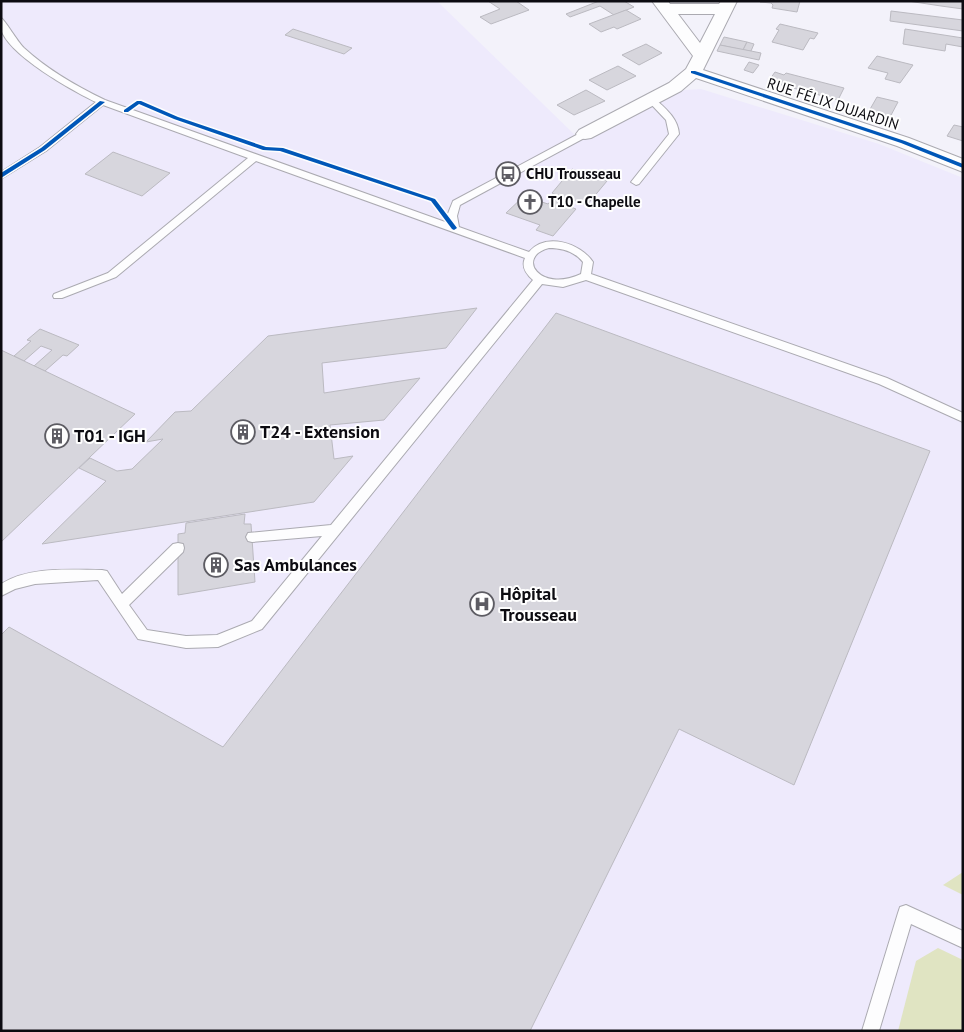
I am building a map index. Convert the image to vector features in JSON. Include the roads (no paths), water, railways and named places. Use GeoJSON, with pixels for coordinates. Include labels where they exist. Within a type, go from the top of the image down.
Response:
{"type":"FeatureCollection","features":[{"type":"Feature","properties":{"kind":"street"},"geometry":{"type":"LineString","coordinates":[[585,134],[675,88],[693,72],[726,5],[663,5]]}},
{"type":"Feature","properties":{"kind":"street"},"geometry":{"type":"LineString","coordinates":[[663,5],[700,55]]}},
{"type":"Feature","properties":{"kind":"street","name":"RUE FÉLIX DUJARDIN"},"geometry":{"type":"LineString","coordinates":[[693,72],[904,142],[963,166]]}},
{"type":"Feature","properties":{"kind":"lane"},"geometry":{"type":"LineString","coordinates":[[1,20],[9,37],[22,51],[71,85],[102,102],[530,256]]}},
{"type":"Feature","properties":{"kind":"lane"},"geometry":{"type":"LineString","coordinates":[[636,182],[674,134],[675,129],[672,123],[651,100]]}},
{"type":"Feature","properties":{"kind":"lane"},"geometry":{"type":"LineString","coordinates":[[1,176],[43,149],[102,102]]}},
{"type":"Feature","properties":{"kind":"lane"},"geometry":{"type":"LineString","coordinates":[[454,228],[452,216],[456,203],[585,134]]}},
{"type":"Feature","properties":{"kind":"lane"},"geometry":{"type":"LineString","coordinates":[[58,296],[112,275],[255,157]]}},
{"type":"Feature","properties":{"kind":"lane"},"geometry":{"type":"LineString","coordinates":[[586,276],[588,262],[579,251],[571,247],[552,245],[536,251],[530,256],[528,262],[529,268],[540,280],[559,284],[570,283],[586,276],[883,381],[963,418]]}},
{"type":"Feature","properties":{"kind":"lane"},"geometry":{"type":"LineString","coordinates":[[1,591],[6,587],[26,580],[102,575],[143,635],[186,642],[218,640],[257,625],[540,280]]}},
{"type":"Feature","properties":{"kind":"lane"},"geometry":{"type":"LineString","coordinates":[[252,538],[335,530]]}},
{"type":"Feature","properties":{"kind":"lane"},"geometry":{"type":"LineString","coordinates":[[121,604],[178,548]]}},
{"type":"Feature","properties":{"kind":"lane"},"geometry":{"type":"LineString","coordinates":[[870,1031],[906,913],[963,940]]}},
{"type":"Feature","properties":{"kind":"place","name":"CHU Trousseau"},"geometry":{"type":"Point","coordinates":[508,174]}},
{"type":"Feature","properties":{"kind":"place","name":"T10 - Chapelle"},"geometry":{"type":"Point","coordinates":[530,202]}},
{"type":"Feature","properties":{"kind":"place","name":"T24 - Extension"},"geometry":{"type":"Point","coordinates":[243,432]}},
{"type":"Feature","properties":{"kind":"place","name":"T01 - IGH"},"geometry":{"type":"Point","coordinates":[57,436]}},
{"type":"Feature","properties":{"kind":"place","name":"Sas Ambulances"},"geometry":{"type":"Point","coordinates":[216,565]}},
{"type":"Feature","properties":{"kind":"place","name":"Hôpital Trousseau"},"geometry":{"type":"Point","coordinates":[482,604]}}]}
